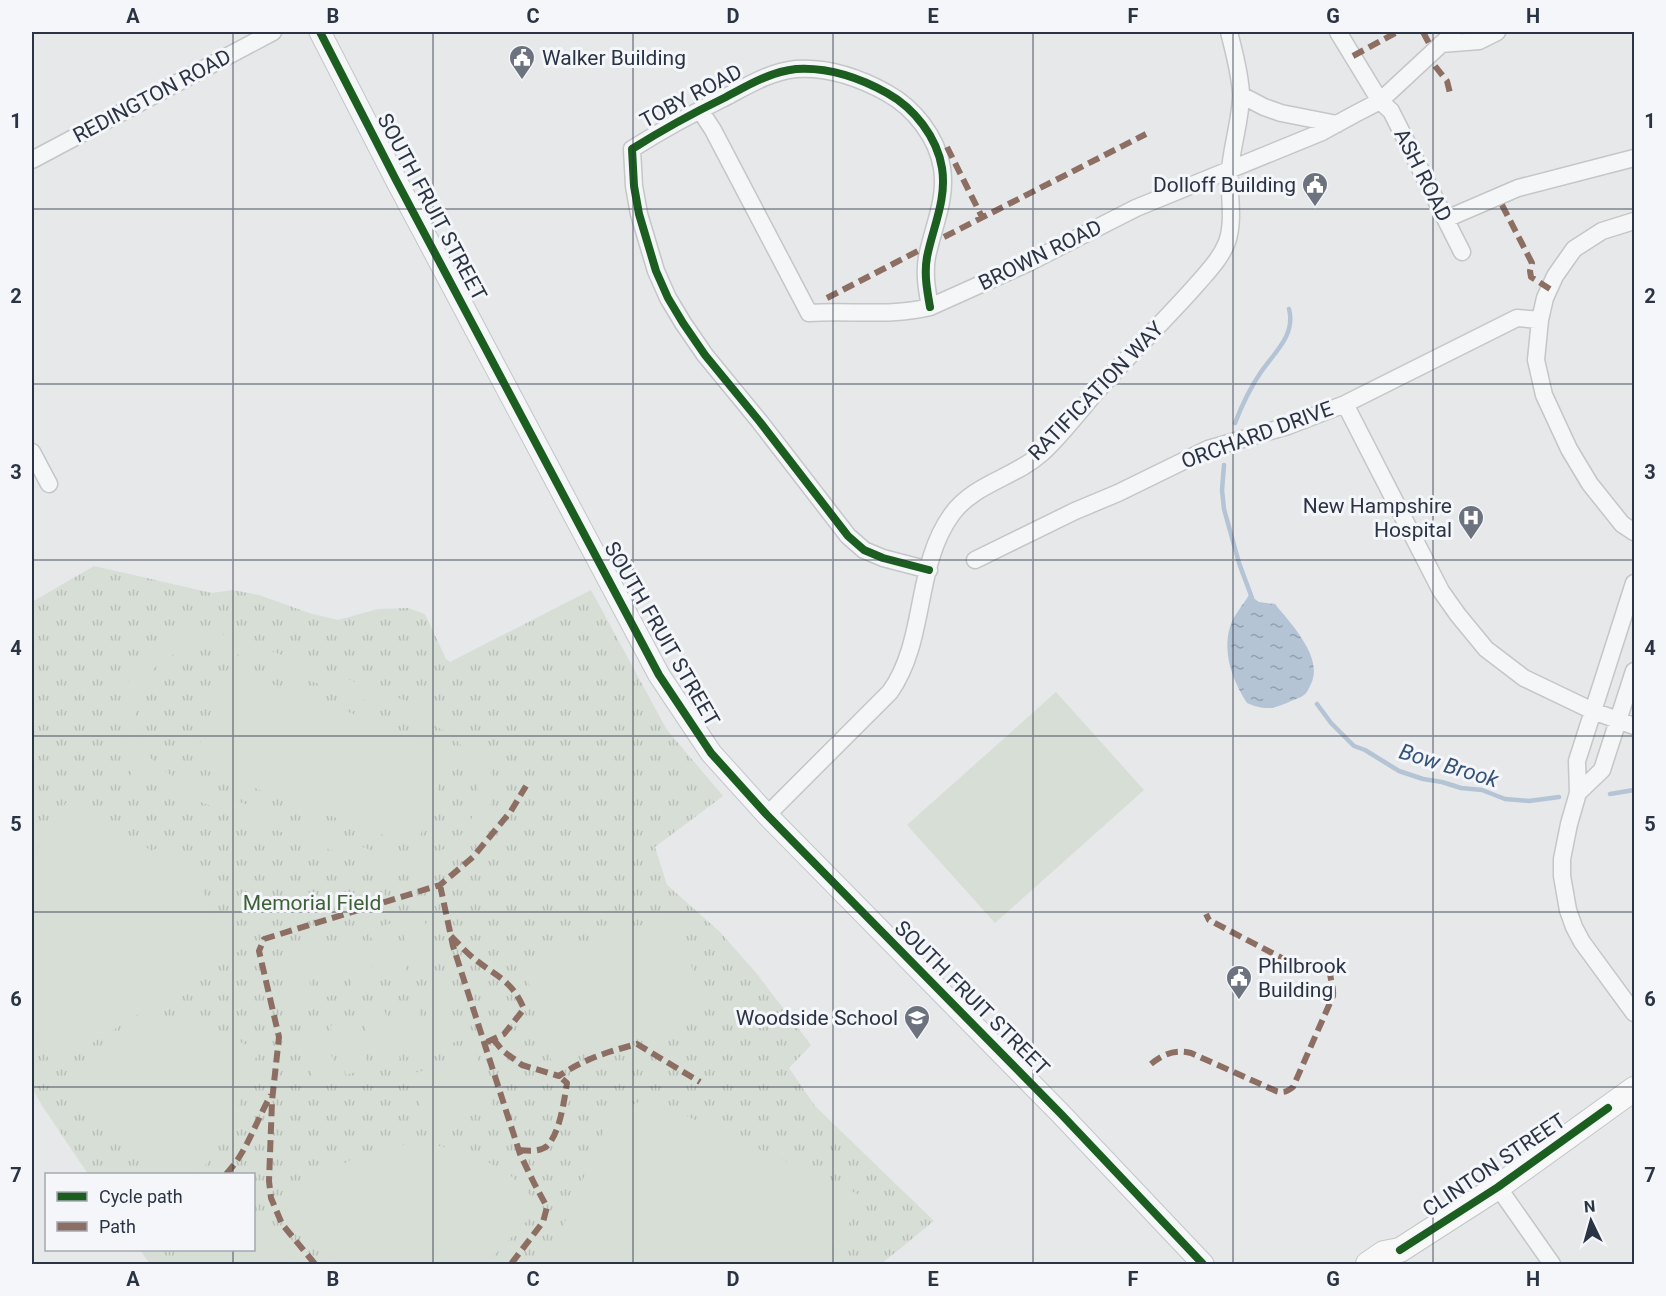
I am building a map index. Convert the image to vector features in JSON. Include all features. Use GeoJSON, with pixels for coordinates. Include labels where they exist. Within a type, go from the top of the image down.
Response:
{"type":"FeatureCollection","features":[{"type":"Feature","properties":{"kind":"main road","name":"CLINTON STREET"},"geometry":{"type":"LineString","coordinates":[[1368,1264],[1384,1253],[1397,1257],[1635,1089]]}},
{"type":"Feature","properties":{"kind":"street","name":"REDINGTON ROAD"},"geometry":{"type":"LineString","coordinates":[[32,160],[273,32]]}},
{"type":"Feature","properties":{"kind":"street","name":"SOUTH FRUIT STREET"},"geometry":{"type":"LineString","coordinates":[[320,32],[401,190],[659,675],[711,753],[767,815],[1061,1114],[1203,1264]]}},
{"type":"Feature","properties":{"kind":"street","name":"RATIFICATION WAY"},"geometry":{"type":"LineString","coordinates":[[767,815],[890,692],[899,679],[911,648],[935,546],[953,513],[968,497],[984,486],[1040,454],[1108,378],[1174,310],[1219,258],[1227,243],[1231,226],[1230,170],[1241,95],[1239,73],[1229,32]]}},
{"type":"Feature","properties":{"kind":"street","name":"ASH ROAD"},"geometry":{"type":"LineString","coordinates":[[1338,32],[1380,101],[1391,111],[1462,252]]}},
{"type":"Feature","properties":{"kind":"street","name":"BROWN ROAD"},"geometry":{"type":"LineString","coordinates":[[700,110],[713,130],[809,313],[843,311],[888,314],[930,307],[1028,263],[1136,208],[1322,132],[1380,101],[1453,32]]}},
{"type":"Feature","properties":{"kind":"street"},"geometry":{"type":"LineString","coordinates":[[1441,44],[1479,41],[1497,32]]}},
{"type":"Feature","properties":{"kind":"street","name":"TOBY ROAD"},"geometry":{"type":"LineString","coordinates":[[929,570],[883,558],[864,550],[848,536],[705,355],[668,298],[656,271],[639,214],[634,186],[632,148],[700,110],[762,78],[779,72],[813,69],[846,75],[878,88],[907,106],[918,119],[932,141],[941,165],[944,182],[941,204],[927,259],[926,285],[930,307]]}},
{"type":"Feature","properties":{"kind":"street"},"geometry":{"type":"LineString","coordinates":[[1241,95],[1281,114],[1337,124]]}},
{"type":"Feature","properties":{"kind":"street"},"geometry":{"type":"LineString","coordinates":[[1446,219],[1518,189],[1635,158]]}},
{"type":"Feature","properties":{"kind":"street"},"geometry":{"type":"LineString","coordinates":[[1635,221],[1602,231],[1574,249],[1555,276],[1545,298],[1539,320],[1536,360],[1544,395],[1569,449],[1590,484],[1622,524],[1635,532]]}},
{"type":"Feature","properties":{"kind":"street","name":"ORCHARD DRIVE"},"geometry":{"type":"LineString","coordinates":[[975,560],[1208,449],[1288,426],[1345,404],[1517,318],[1539,320]]}},
{"type":"Feature","properties":{"kind":"street"},"geometry":{"type":"LineString","coordinates":[[1345,404],[1441,591],[1486,649],[1524,678],[1593,711],[1635,726]]}},
{"type":"Feature","properties":{"kind":"street"},"geometry":{"type":"LineString","coordinates":[[32,452],[49,483]]}},
{"type":"Feature","properties":{"kind":"street"},"geometry":{"type":"LineString","coordinates":[[1635,583],[1577,761],[1578,793],[1562,859],[1568,910],[1574,927],[1582,942],[1635,1013]]}},
{"type":"Feature","properties":{"kind":"street"},"geometry":{"type":"LineString","coordinates":[[1578,793],[1602,770],[1635,671]]}},
{"type":"Feature","properties":{"kind":"street"},"geometry":{"type":"LineString","coordinates":[[1498,1187],[1552,1264]]}},
{"type":"Feature","properties":{"kind":"green space","name":"Memorial Field"},"geometry":{"type":"Polygon","coordinates":[[[94,566],[212,593],[233,590],[259,595],[312,614],[338,620],[378,609],[408,608],[425,614],[446,659],[450,662],[591,590],[667,730],[723,796],[655,847],[667,885],[720,932],[757,974],[811,1045],[789,1068],[815,1106],[934,1221],[881,1264],[150,1264],[141,1251],[255,1251],[255,1173],[87,1173],[32,1088],[32,602],[94,566]]]}},
{"type":"Feature","properties":{"kind":"green space"},"geometry":{"type":"Polygon","coordinates":[[[205,632],[233,637],[439,713],[469,733],[486,760],[492,789],[487,817],[473,843],[450,862],[419,872],[382,869],[130,776],[136,763],[127,745],[122,708],[133,673],[144,658],[159,646],[177,637],[205,632]],[[207,646],[180,652],[159,664],[144,681],[136,702],[136,724],[143,746],[157,765],[180,780],[387,856],[418,858],[444,849],[463,833],[475,812],[478,788],[473,764],[458,742],[433,725],[228,651],[207,646]]]}},
{"type":"Feature","properties":{"kind":"green space"},"geometry":{"type":"Polygon","coordinates":[[[228,668],[452,750],[416,847],[192,765],[228,668]]]}},
{"type":"Feature","properties":{"kind":"green space"},"geometry":{"type":"Polygon","coordinates":[[[1056,692],[1144,790],[995,923],[907,825],[1056,692]]]}},
{"type":"Feature","properties":{"kind":"green space"},"geometry":{"type":"Polygon","coordinates":[[[69,798],[152,851],[170,840],[239,951],[54,1067],[32,1031],[32,857],[69,798]]]}},
{"type":"Feature","properties":{"kind":"green space"},"geometry":{"type":"Polygon","coordinates":[[[422,913],[438,963],[414,970],[399,920],[422,913]]]}},
{"type":"Feature","properties":{"kind":"green space"},"geometry":{"type":"Polygon","coordinates":[[[677,915],[706,1018],[552,1063],[522,960],[677,915]]]}},
{"type":"Feature","properties":{"kind":"green space"},"geometry":{"type":"Polygon","coordinates":[[[392,923],[407,972],[384,979],[369,930],[392,923]]]}},
{"type":"Feature","properties":{"kind":"green space"},"geometry":{"type":"Polygon","coordinates":[[[361,932],[377,981],[353,989],[338,939],[361,932]]]}},
{"type":"Feature","properties":{"kind":"green space"},"geometry":{"type":"Polygon","coordinates":[[[331,941],[346,991],[323,998],[307,948],[331,941]]]}},
{"type":"Feature","properties":{"kind":"green space"},"geometry":{"type":"Polygon","coordinates":[[[300,950],[315,1000],[292,1007],[277,958],[300,950]]]}},
{"type":"Feature","properties":{"kind":"green space"},"geometry":{"type":"Polygon","coordinates":[[[445,991],[461,1040],[437,1048],[422,998],[445,991]]]}},
{"type":"Feature","properties":{"kind":"green space"},"geometry":{"type":"Polygon","coordinates":[[[415,1000],[430,1050],[407,1057],[392,1007],[415,1000]]]}},
{"type":"Feature","properties":{"kind":"green space"},"geometry":{"type":"Polygon","coordinates":[[[384,1009],[400,1059],[376,1066],[361,1016],[384,1009]]]}},
{"type":"Feature","properties":{"kind":"green space"},"geometry":{"type":"Polygon","coordinates":[[[354,1019],[369,1068],[346,1075],[330,1026],[354,1019]]]}},
{"type":"Feature","properties":{"kind":"green space"},"geometry":{"type":"Polygon","coordinates":[[[174,1020],[213,1028],[258,1051],[231,1127],[204,1167],[166,1173],[128,1148],[69,1090],[92,1062],[125,1037],[149,1024],[174,1020]]]}},
{"type":"Feature","properties":{"kind":"green space"},"geometry":{"type":"Polygon","coordinates":[[[323,1028],[338,1077],[315,1085],[299,1035],[323,1028]]]}},
{"type":"Feature","properties":{"kind":"green space"},"geometry":{"type":"Polygon","coordinates":[[[476,1054],[493,1109],[427,1129],[411,1074],[443,1065],[455,1102],[444,1064],[476,1054]]]}},
{"type":"Feature","properties":{"kind":"green space"},"geometry":{"type":"Polygon","coordinates":[[[647,1098],[864,1197],[826,1264],[547,1264],[610,1116],[647,1098]]]}},
{"type":"Feature","properties":{"kind":"green space"},"geometry":{"type":"Polygon","coordinates":[[[404,1145],[440,1146],[478,1156],[511,1176],[541,1206],[486,1264],[339,1264],[286,1210],[299,1195],[324,1175],[361,1154],[404,1145]]]}},
{"type":"Feature","properties":{"kind":"green space"},"geometry":{"type":"Polygon","coordinates":[[[255,1214],[294,1264],[167,1264],[185,1251],[255,1251],[255,1214]]]}},
{"type":"Feature","properties":{"kind":"water"},"geometry":{"type":"Polygon","coordinates":[[[1249,595],[1259,602],[1275,604],[1304,641],[1313,663],[1314,674],[1306,693],[1285,704],[1265,708],[1247,703],[1233,677],[1228,657],[1228,637],[1236,615],[1249,595]]]}},
{"type":"Feature","properties":{"kind":"waterway","name":"Bow Brook"},"geometry":{"type":"LineString","coordinates":[[1235,423],[1253,384],[1287,335],[1289,309]]}},
{"type":"Feature","properties":{"kind":"waterway","name":"Bow Brook"},"geometry":{"type":"LineString","coordinates":[[1224,465],[1222,490],[1224,509],[1239,563],[1252,598]]}},
{"type":"Feature","properties":{"kind":"waterway","name":"Bow Brook"},"geometry":{"type":"LineString","coordinates":[[1317,704],[1331,723],[1354,746],[1365,750],[1399,771],[1461,788],[1482,790],[1505,799],[1529,801],[1559,797]]}},
{"type":"Feature","properties":{"kind":"waterway","name":"Bow Brook"},"geometry":{"type":"LineString","coordinates":[[1610,794],[1634,790]]}},
{"type":"Feature","properties":{"kind":"marked path"},"geometry":{"type":"LineString","coordinates":[[1353,56],[1397,32]]}},
{"type":"Feature","properties":{"kind":"marked path"},"geometry":{"type":"LineString","coordinates":[[1423,32],[1431,47]]}},
{"type":"Feature","properties":{"kind":"marked path"},"geometry":{"type":"LineString","coordinates":[[1435,66],[1447,81],[1450,93]]}},
{"type":"Feature","properties":{"kind":"marked path"},"geometry":{"type":"LineString","coordinates":[[944,237],[1146,134]]}},
{"type":"Feature","properties":{"kind":"marked path"},"geometry":{"type":"LineString","coordinates":[[947,147],[982,217]]}},
{"type":"Feature","properties":{"kind":"marked path"},"geometry":{"type":"LineString","coordinates":[[1502,205],[1532,263],[1531,277],[1550,289]]}},
{"type":"Feature","properties":{"kind":"marked path"},"geometry":{"type":"LineString","coordinates":[[827,298],[918,251]]}},
{"type":"Feature","properties":{"kind":"marked path"},"geometry":{"type":"LineString","coordinates":[[315,1264],[282,1224],[271,1198],[269,1181],[272,1101],[279,1037],[259,951],[264,939],[440,885],[473,857],[511,811],[526,786]]}},
{"type":"Feature","properties":{"kind":"marked path"},"geometry":{"type":"LineString","coordinates":[[440,885],[453,946],[520,1154],[547,1207],[543,1222],[511,1264]]}},
{"type":"Feature","properties":{"kind":"marked path"},"geometry":{"type":"LineString","coordinates":[[1151,1064],[1170,1053],[1191,1053],[1276,1091],[1287,1091],[1293,1087],[1333,996],[1330,971],[1327,967],[1316,963],[1295,965],[1209,920],[1206,914]]}},
{"type":"Feature","properties":{"kind":"marked path"},"geometry":{"type":"LineString","coordinates":[[451,936],[479,963],[508,984],[524,1009],[504,1034],[487,1042]]}},
{"type":"Feature","properties":{"kind":"marked path"},"geometry":{"type":"LineString","coordinates":[[493,1039],[503,1051],[522,1065],[559,1076],[596,1057],[637,1044],[700,1082]]}},
{"type":"Feature","properties":{"kind":"marked path"},"geometry":{"type":"LineString","coordinates":[[519,1150],[541,1149],[547,1146],[555,1133],[561,1116],[567,1083],[559,1076]]}},
{"type":"Feature","properties":{"kind":"marked path"},"geometry":{"type":"LineString","coordinates":[[227,1173],[245,1147],[271,1095]]}},
{"type":"Feature","properties":{"kind":"cycle path"},"geometry":{"type":"LineString","coordinates":[[320,32],[659,675],[711,753],[767,815],[1061,1114],[1203,1264]]}},
{"type":"Feature","properties":{"kind":"cycle path"},"geometry":{"type":"LineString","coordinates":[[929,570],[883,558],[864,550],[848,536],[705,355],[668,298],[656,271],[639,214],[634,186],[632,149],[750,84],[786,71],[808,69],[831,72],[855,78],[887,93],[897,99],[923,124],[935,145],[942,168],[943,191],[926,263],[930,307]]}},
{"type":"Feature","properties":{"kind":"cycle path"},"geometry":{"type":"LineString","coordinates":[[1400,1250],[1498,1187],[1608,1108]]}},
{"type":"Feature","properties":{"kind":"place","name":"Walker Building"},"geometry":{"type":"Point","coordinates":[522,81]}},
{"type":"Feature","properties":{"kind":"place","name":"Dolloff Building"},"geometry":{"type":"Point","coordinates":[1315,208]}},
{"type":"Feature","properties":{"kind":"place","name":"New Hampshire Hospital"},"geometry":{"type":"Point","coordinates":[1471,541]}},
{"type":"Feature","properties":{"kind":"place","name":"Philbrook Building"},"geometry":{"type":"Point","coordinates":[1239,1001]}},
{"type":"Feature","properties":{"kind":"place","name":"Woodside School"},"geometry":{"type":"Point","coordinates":[917,1041]}}]}
